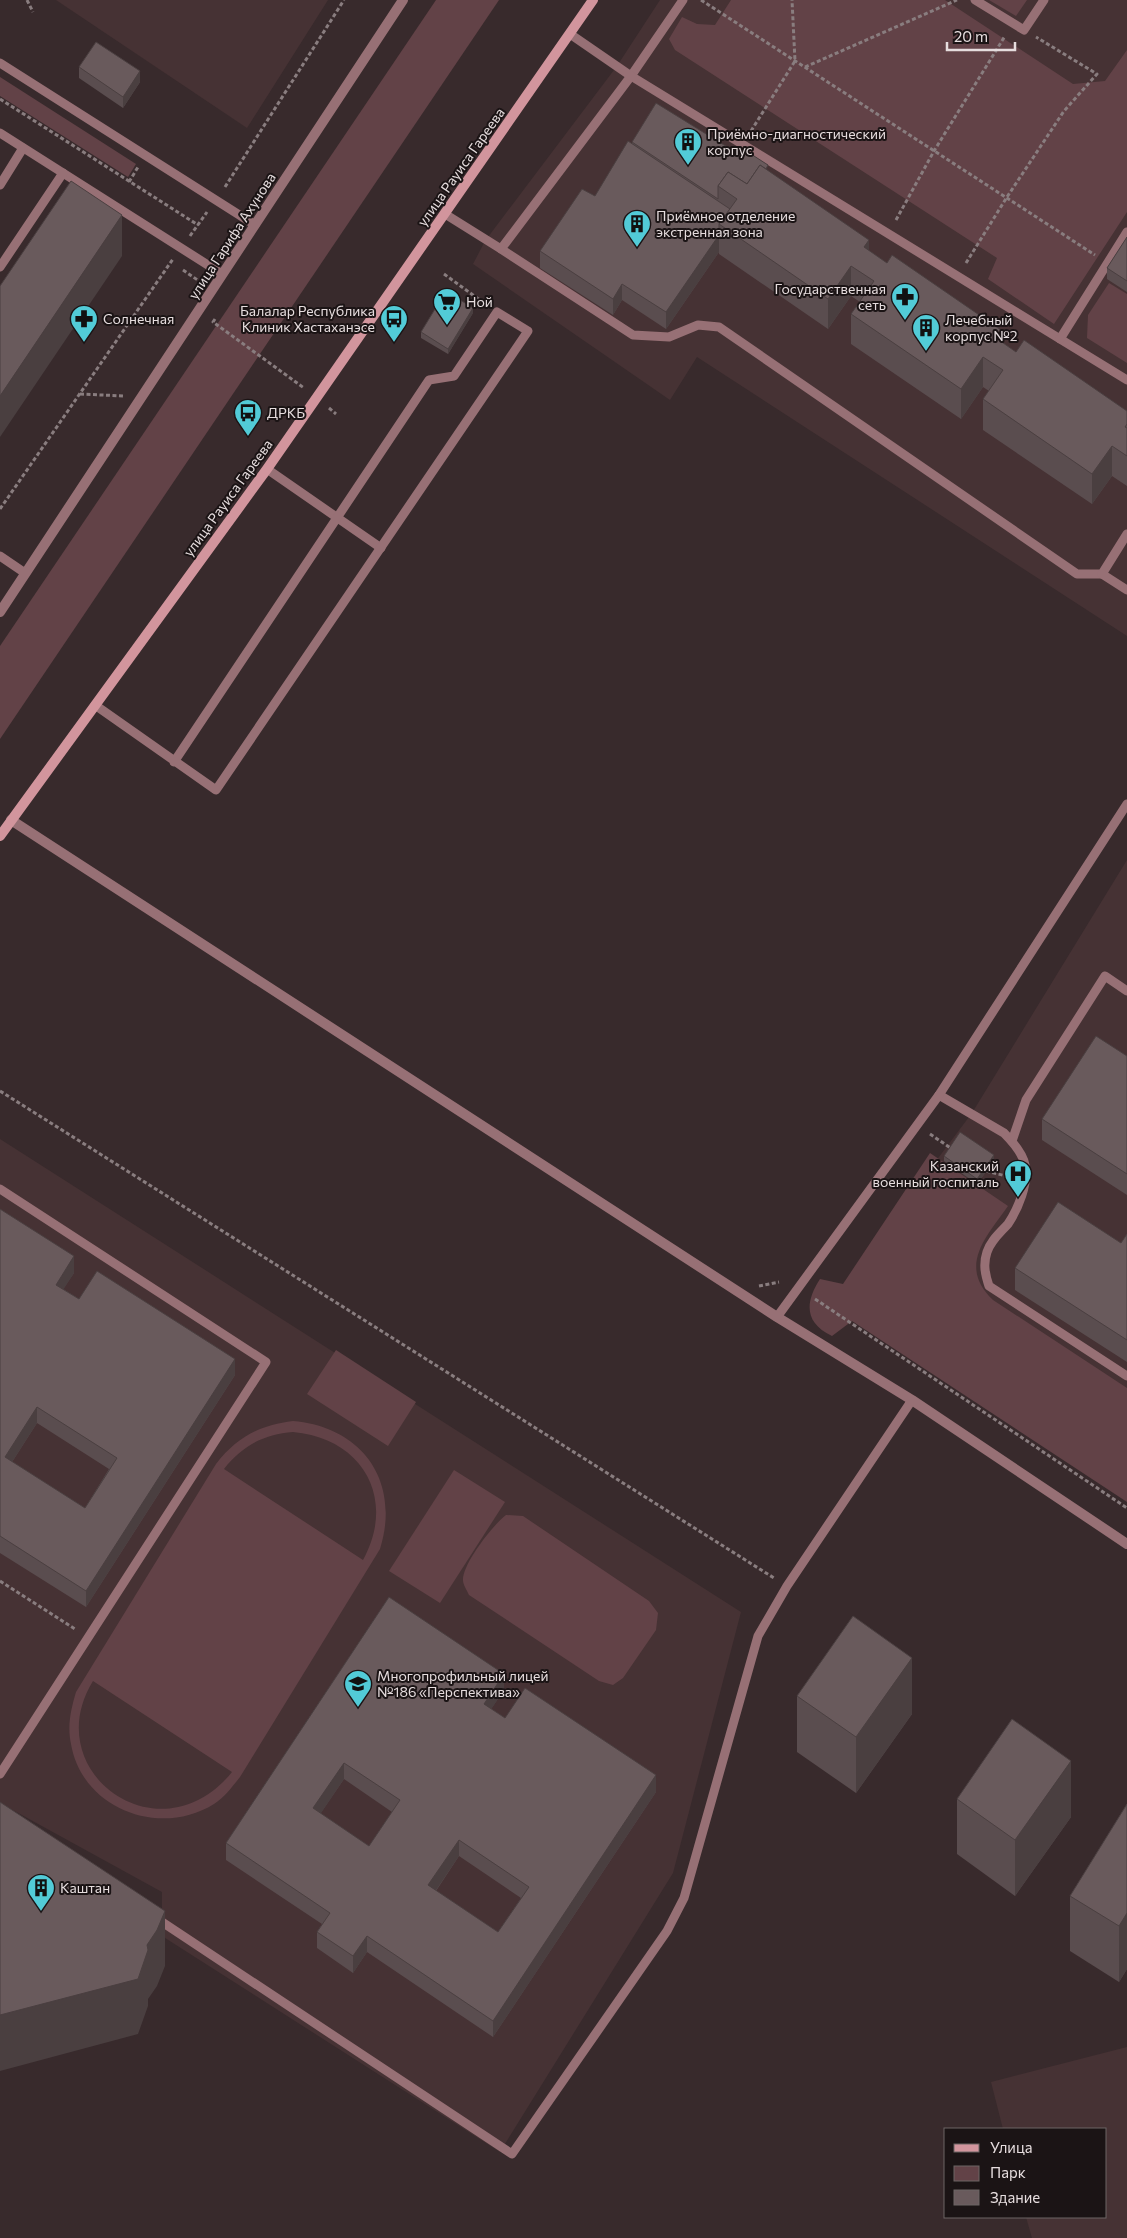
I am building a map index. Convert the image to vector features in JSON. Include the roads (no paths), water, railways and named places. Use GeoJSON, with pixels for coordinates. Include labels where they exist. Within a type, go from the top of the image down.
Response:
{"type":"FeatureCollection","features":[{"type":"Feature","properties":{"kind":"street","name":"улица Гарифа Ахунова"},"geometry":{"type":"LineString","coordinates":[[0,612],[404,0]]}},
{"type":"Feature","properties":{"kind":"street","name":"улица Рауиса Гареева"},"geometry":{"type":"LineString","coordinates":[[0,836],[267,469],[593,0]]}},
{"type":"Feature","properties":{"kind":"street"},"geometry":{"type":"LineString","coordinates":[[11,820],[777,1317],[912,1400],[1127,1544]]}},
{"type":"Feature","properties":{"kind":"lane"},"geometry":{"type":"LineString","coordinates":[[501,249],[630,76],[683,0]]}},
{"type":"Feature","properties":{"kind":"lane"},"geometry":{"type":"LineString","coordinates":[[975,0],[1024,30],[1044,0]]}},
{"type":"Feature","properties":{"kind":"lane"},"geometry":{"type":"LineString","coordinates":[[570,34],[630,76],[1127,380]]}},
{"type":"Feature","properties":{"kind":"lane"},"geometry":{"type":"LineString","coordinates":[[0,63],[255,225]]}},
{"type":"Feature","properties":{"kind":"lane"},"geometry":{"type":"LineString","coordinates":[[0,133],[222,274]]}},
{"type":"Feature","properties":{"kind":"lane"},"geometry":{"type":"LineString","coordinates":[[0,185],[23,148]]}},
{"type":"Feature","properties":{"kind":"lane"},"geometry":{"type":"LineString","coordinates":[[0,267],[63,174]]}},
{"type":"Feature","properties":{"kind":"lane"},"geometry":{"type":"LineString","coordinates":[[445,214],[633,335],[669,337],[698,325],[719,327],[1077,574],[1102,574],[1127,590]]}},
{"type":"Feature","properties":{"kind":"lane"},"geometry":{"type":"LineString","coordinates":[[1060,339],[1127,232]]}},
{"type":"Feature","properties":{"kind":"lane"},"geometry":{"type":"LineString","coordinates":[[95,705],[174,762],[216,790],[528,331],[497,312],[454,376],[429,380],[174,762]]}},
{"type":"Feature","properties":{"kind":"lane"},"geometry":{"type":"LineString","coordinates":[[267,469],[381,548]]}},
{"type":"Feature","properties":{"kind":"lane"},"geometry":{"type":"LineString","coordinates":[[1102,574],[1127,534]]}},
{"type":"Feature","properties":{"kind":"lane"},"geometry":{"type":"LineString","coordinates":[[0,556],[25,573]]}},
{"type":"Feature","properties":{"kind":"lane"},"geometry":{"type":"LineString","coordinates":[[777,1317],[939,1095],[1127,804]]}},
{"type":"Feature","properties":{"kind":"lane"},"geometry":{"type":"LineString","coordinates":[[1012,1140],[1026,1100],[1105,976],[1127,991]]}},
{"type":"Feature","properties":{"kind":"lane"},"geometry":{"type":"LineString","coordinates":[[939,1095],[1004,1133],[1012,1140],[1025,1165],[1025,1180],[1020,1203],[1008,1223],[994,1238],[987,1252],[985,1273],[989,1286],[1127,1376]]}},
{"type":"Feature","properties":{"kind":"lane"},"geometry":{"type":"LineString","coordinates":[[0,1189],[266,1362],[0,1774]]}},
{"type":"Feature","properties":{"kind":"lane"},"geometry":{"type":"LineString","coordinates":[[150,1915],[512,2154],[667,1931],[684,1898],[758,1636],[786,1586],[912,1400]]}},
{"type":"Feature","properties":{"kind":"place","name":"Приёмно-диагностический корпус"},"geometry":{"type":"Point","coordinates":[688,166]}},
{"type":"Feature","properties":{"kind":"place","name":"Приёмное отделение экстренная зона"},"geometry":{"type":"Point","coordinates":[637,248]}},
{"type":"Feature","properties":{"kind":"place","name":"Государственная сеть"},"geometry":{"type":"Point","coordinates":[905,321]}},
{"type":"Feature","properties":{"kind":"place","name":"Ной"},"geometry":{"type":"Point","coordinates":[447,326]}},
{"type":"Feature","properties":{"kind":"place","name":"Солнечная"},"geometry":{"type":"Point","coordinates":[84,343]}},
{"type":"Feature","properties":{"kind":"place","name":"Балалар Республика Клиник Хастаханэсе"},"geometry":{"type":"Point","coordinates":[394,343]}},
{"type":"Feature","properties":{"kind":"place","name":"Лечебный корпус №2"},"geometry":{"type":"Point","coordinates":[926,352]}},
{"type":"Feature","properties":{"kind":"place","name":"ДРКБ"},"geometry":{"type":"Point","coordinates":[248,437]}},
{"type":"Feature","properties":{"kind":"place","name":"Казанский военный госпиталь"},"geometry":{"type":"Point","coordinates":[1018,1198]}},
{"type":"Feature","properties":{"kind":"place","name":"Многопрофильный лицей №186 «Перспектива»"},"geometry":{"type":"Point","coordinates":[358,1708]}},
{"type":"Feature","properties":{"kind":"place","name":"Каштан"},"geometry":{"type":"Point","coordinates":[41,1912]}}]}
